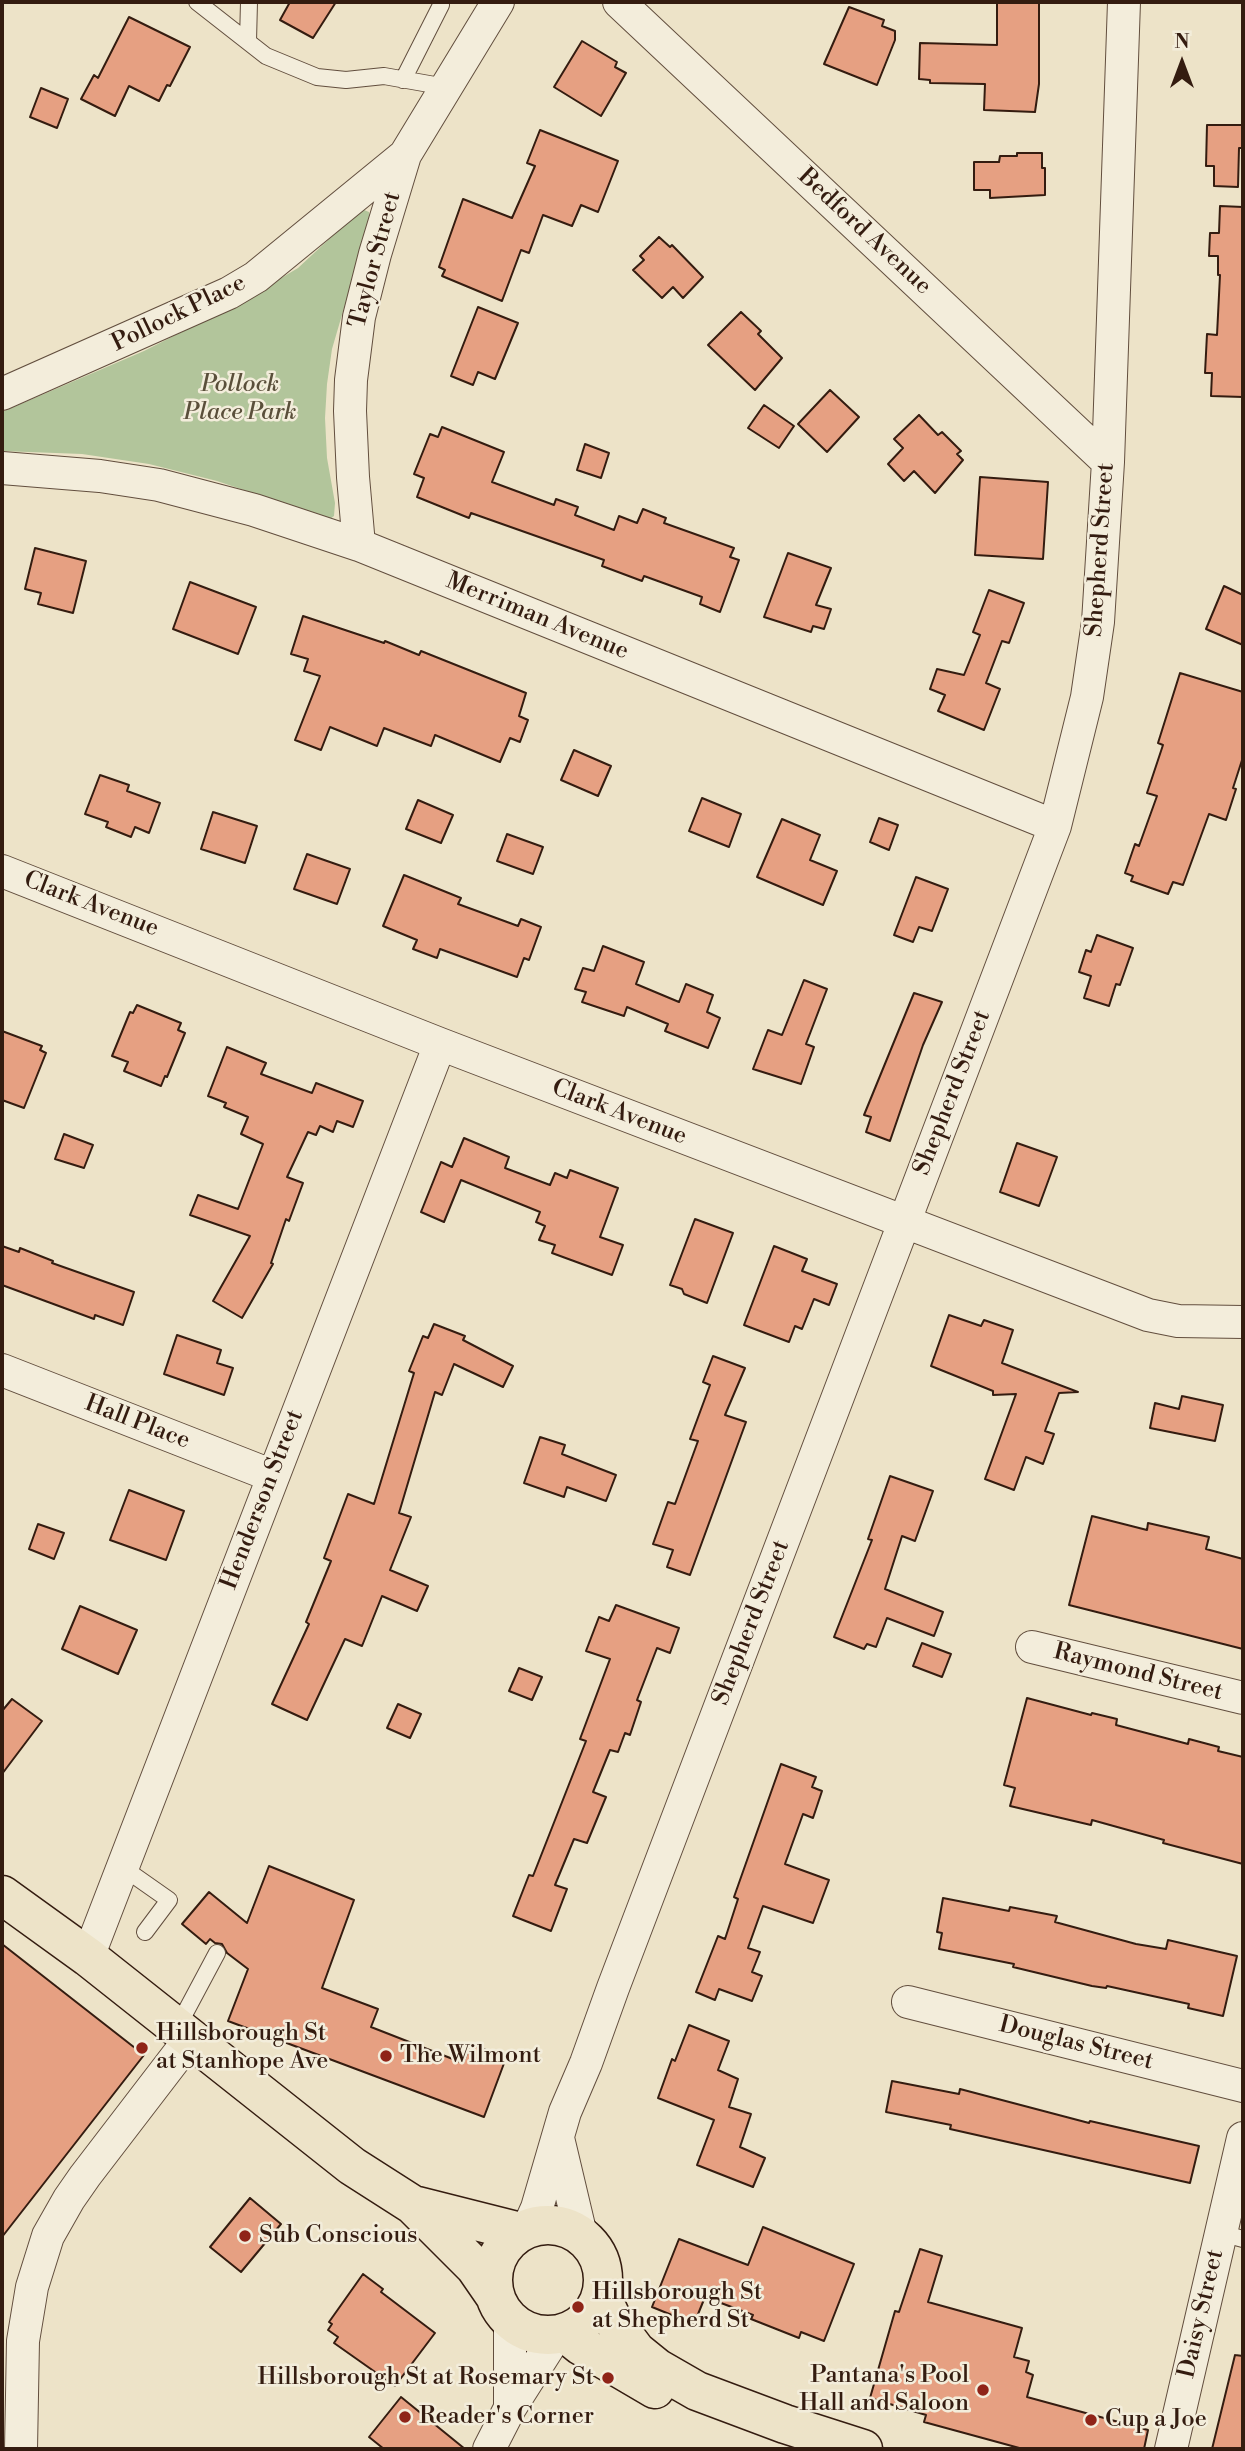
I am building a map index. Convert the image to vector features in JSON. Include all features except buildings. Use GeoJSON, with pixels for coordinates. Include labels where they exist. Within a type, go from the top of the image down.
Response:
{"type":"FeatureCollection","features":[{"type":"Feature","properties":{"kind":"main road"},"geometry":{"type":"LineString","coordinates":[[2,1895],[88,1957],[352,2166],[413,2205],[475,2267],[502,2308],[524,2330],[541,2335],[561,2334],[578,2326],[592,2315],[604,2284]]}},
{"type":"Feature","properties":{"kind":"main road"},"geometry":{"type":"LineString","coordinates":[[413,2205],[524,2230],[554,2225],[581,2235],[599,2258],[605,2304],[612,2319],[636,2351],[657,2368],[697,2391],[785,2424],[863,2449]]}},
{"type":"Feature","properties":{"kind":"main road"},"geometry":{"type":"LineString","coordinates":[[502,2308],[493,2282],[494,2268],[499,2254],[509,2241],[524,2230]]}},
{"type":"Feature","properties":{"kind":"main road"},"geometry":{"type":"LineString","coordinates":[[561,2334],[730,2428],[785,2449]]}},
{"type":"Feature","properties":{"kind":"street","name":"Taylor Street"},"geometry":{"type":"LineString","coordinates":[[359,545],[349,411],[359,317],[375,254],[405,155],[498,2]]}},
{"type":"Feature","properties":{"kind":"street","name":"Bedford Avenue"},"geometry":{"type":"LineString","coordinates":[[620,2],[1108,462]]}},
{"type":"Feature","properties":{"kind":"street","name":"Shepherd Street"},"geometry":{"type":"LineString","coordinates":[[524,2230],[537,2208],[565,2112],[586,2063],[1055,826],[1087,697],[1098,622],[1108,462],[1124,2]]}},
{"type":"Feature","properties":{"kind":"street","name":"Pollock Place"},"geometry":{"type":"LineString","coordinates":[[2,394],[200,308],[238,288],[310,235],[405,155]]}},
{"type":"Feature","properties":{"kind":"street","name":"Merriman Avenue"},"geometry":{"type":"LineString","coordinates":[[2,468],[100,476],[159,485],[254,510],[359,545],[1055,826]]}},
{"type":"Feature","properties":{"kind":"street","name":"Clark Avenue"},"geometry":{"type":"LineString","coordinates":[[2,870],[440,1044],[1149,1315],[1178,1321],[1243,1322]]}},
{"type":"Feature","properties":{"kind":"street","name":"Henderson Street"},"geometry":{"type":"LineString","coordinates":[[88,1957],[440,1044]]}},
{"type":"Feature","properties":{"kind":"street","name":"Hall Place"},"geometry":{"type":"LineString","coordinates":[[2,1370],[273,1476]]}},
{"type":"Feature","properties":{"kind":"street","name":"Raymond Street"},"geometry":{"type":"LineString","coordinates":[[1032,1647],[1243,1698]]}},
{"type":"Feature","properties":{"kind":"street","name":"Douglas Street"},"geometry":{"type":"LineString","coordinates":[[908,2002],[1243,2086]]}},
{"type":"Feature","properties":{"kind":"street"},"geometry":{"type":"LineString","coordinates":[[21,2449],[23,2341],[32,2287],[48,2236],[69,2199],[183,2034]]}},
{"type":"Feature","properties":{"kind":"street"},"geometry":{"type":"LineString","coordinates":[[558,2136],[581,2235]]}},
{"type":"Feature","properties":{"kind":"street","name":"Daisy Street"},"geometry":{"type":"LineString","coordinates":[[1171,2449],[1232,2236],[1243,2138]]}},
{"type":"Feature","properties":{"kind":"street"},"geometry":{"type":"LineString","coordinates":[[502,2308],[511,2374],[509,2408]]}},
{"type":"Feature","properties":{"kind":"street"},"geometry":{"type":"LineString","coordinates":[[489,2449],[509,2408],[561,2334]]}},
{"type":"Feature","properties":{"kind":"lane"},"geometry":{"type":"LineString","coordinates":[[197,2],[266,56],[317,77],[346,80],[384,76],[446,88]]}},
{"type":"Feature","properties":{"kind":"lane"},"geometry":{"type":"LineString","coordinates":[[248,2],[248,41]]}},
{"type":"Feature","properties":{"kind":"lane"},"geometry":{"type":"LineString","coordinates":[[403,80],[441,5]]}},
{"type":"Feature","properties":{"kind":"lane"},"geometry":{"type":"LineString","coordinates":[[122,1867],[169,1900],[145,1932]]}},
{"type":"Feature","properties":{"kind":"lane"},"geometry":{"type":"LineString","coordinates":[[183,2034],[217,1953]]}},
{"type":"Feature","properties":{"kind":"green space","name":"Pollock Place Park"},"geometry":{"type":"Polygon","coordinates":[[[364,210],[369,212],[370,219],[332,349],[327,384],[327,458],[335,503],[334,516],[330,519],[217,481],[149,464],[82,454],[2,451],[2,412],[144,351],[241,302],[298,268],[356,214],[364,210]]]}},
{"type":"Feature","properties":{"kind":"place","name":"Hillsborough St at Stanhope Ave"},"geometry":{"type":"Point","coordinates":[142,2048]}},
{"type":"Feature","properties":{"kind":"place","name":"The Wilmont"},"geometry":{"type":"Point","coordinates":[386,2056]}},
{"type":"Feature","properties":{"kind":"place","name":"Sub Conscious"},"geometry":{"type":"Point","coordinates":[245,2236]}},
{"type":"Feature","properties":{"kind":"place","name":"Hillsborough St at Shepherd St"},"geometry":{"type":"Point","coordinates":[578,2307]}},
{"type":"Feature","properties":{"kind":"place","name":"Hillsborough St at Rosemary St"},"geometry":{"type":"Point","coordinates":[608,2378]}},
{"type":"Feature","properties":{"kind":"place","name":"Pantana's Pool Hall and Saloon"},"geometry":{"type":"Point","coordinates":[983,2390]}},
{"type":"Feature","properties":{"kind":"place","name":"Reader's Corner"},"geometry":{"type":"Point","coordinates":[405,2417]}},
{"type":"Feature","properties":{"kind":"place","name":"Cup a Joe"},"geometry":{"type":"Point","coordinates":[1091,2420]}}]}
